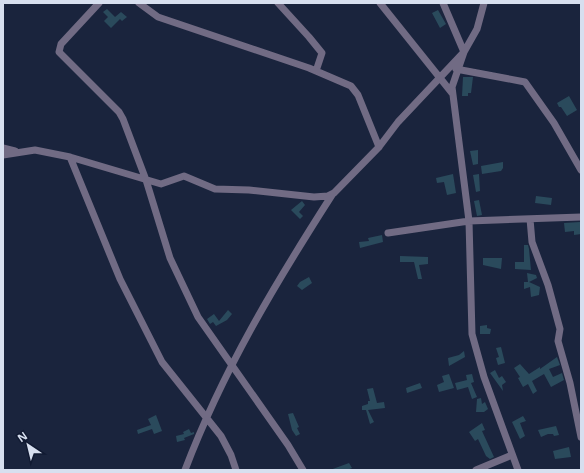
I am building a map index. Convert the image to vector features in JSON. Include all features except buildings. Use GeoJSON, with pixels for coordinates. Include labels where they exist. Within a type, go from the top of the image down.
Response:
{"type":"FeatureCollection","features":[{"type":"Feature","properties":{"kind":"street"},"geometry":{"type":"LineString","coordinates":[[99,3],[61,44],[59,52],[119,112],[146,180],[170,258],[198,317],[303,470]]}},
{"type":"Feature","properties":{"kind":"street"},"geometry":{"type":"LineString","coordinates":[[139,3],[158,17],[316,70],[351,86],[358,95],[379,146]]}},
{"type":"Feature","properties":{"kind":"street"},"geometry":{"type":"LineString","coordinates":[[278,3],[322,53],[316,70]]}},
{"type":"Feature","properties":{"kind":"street"},"geometry":{"type":"LineString","coordinates":[[380,3],[452,93]]}},
{"type":"Feature","properties":{"kind":"street"},"geometry":{"type":"LineString","coordinates":[[443,3],[464,52]]}},
{"type":"Feature","properties":{"kind":"street"},"geometry":{"type":"LineString","coordinates":[[484,3],[477,29],[456,69],[452,93],[469,221],[472,334],[484,377],[518,470]]}},
{"type":"Feature","properties":{"kind":"street"},"geometry":{"type":"LineString","coordinates":[[185,470],[206,419],[231,365],[258,314],[334,193],[379,146],[438,77],[464,52]]}},
{"type":"Feature","properties":{"kind":"street"},"geometry":{"type":"LineString","coordinates":[[456,69],[524,82],[554,123],[581,170]]}},
{"type":"Feature","properties":{"kind":"street"},"geometry":{"type":"LineString","coordinates":[[3,148],[19,152]]}},
{"type":"Feature","properties":{"kind":"street"},"geometry":{"type":"LineString","coordinates":[[3,155],[35,150],[70,157],[146,180],[166,184],[184,176],[215,189],[249,190],[314,197],[328,196],[334,193]]}},
{"type":"Feature","properties":{"kind":"street"},"geometry":{"type":"LineString","coordinates":[[70,157],[120,279],[162,362],[226,443],[236,470]]}},
{"type":"Feature","properties":{"kind":"street"},"geometry":{"type":"LineString","coordinates":[[388,233],[469,221],[581,217]]}},
{"type":"Feature","properties":{"kind":"street"},"geometry":{"type":"LineString","coordinates":[[530,219],[532,242],[548,285],[560,329],[558,341],[570,383],[581,437]]}},
{"type":"Feature","properties":{"kind":"street"},"geometry":{"type":"LineString","coordinates":[[476,470],[512,455]]}}]}
